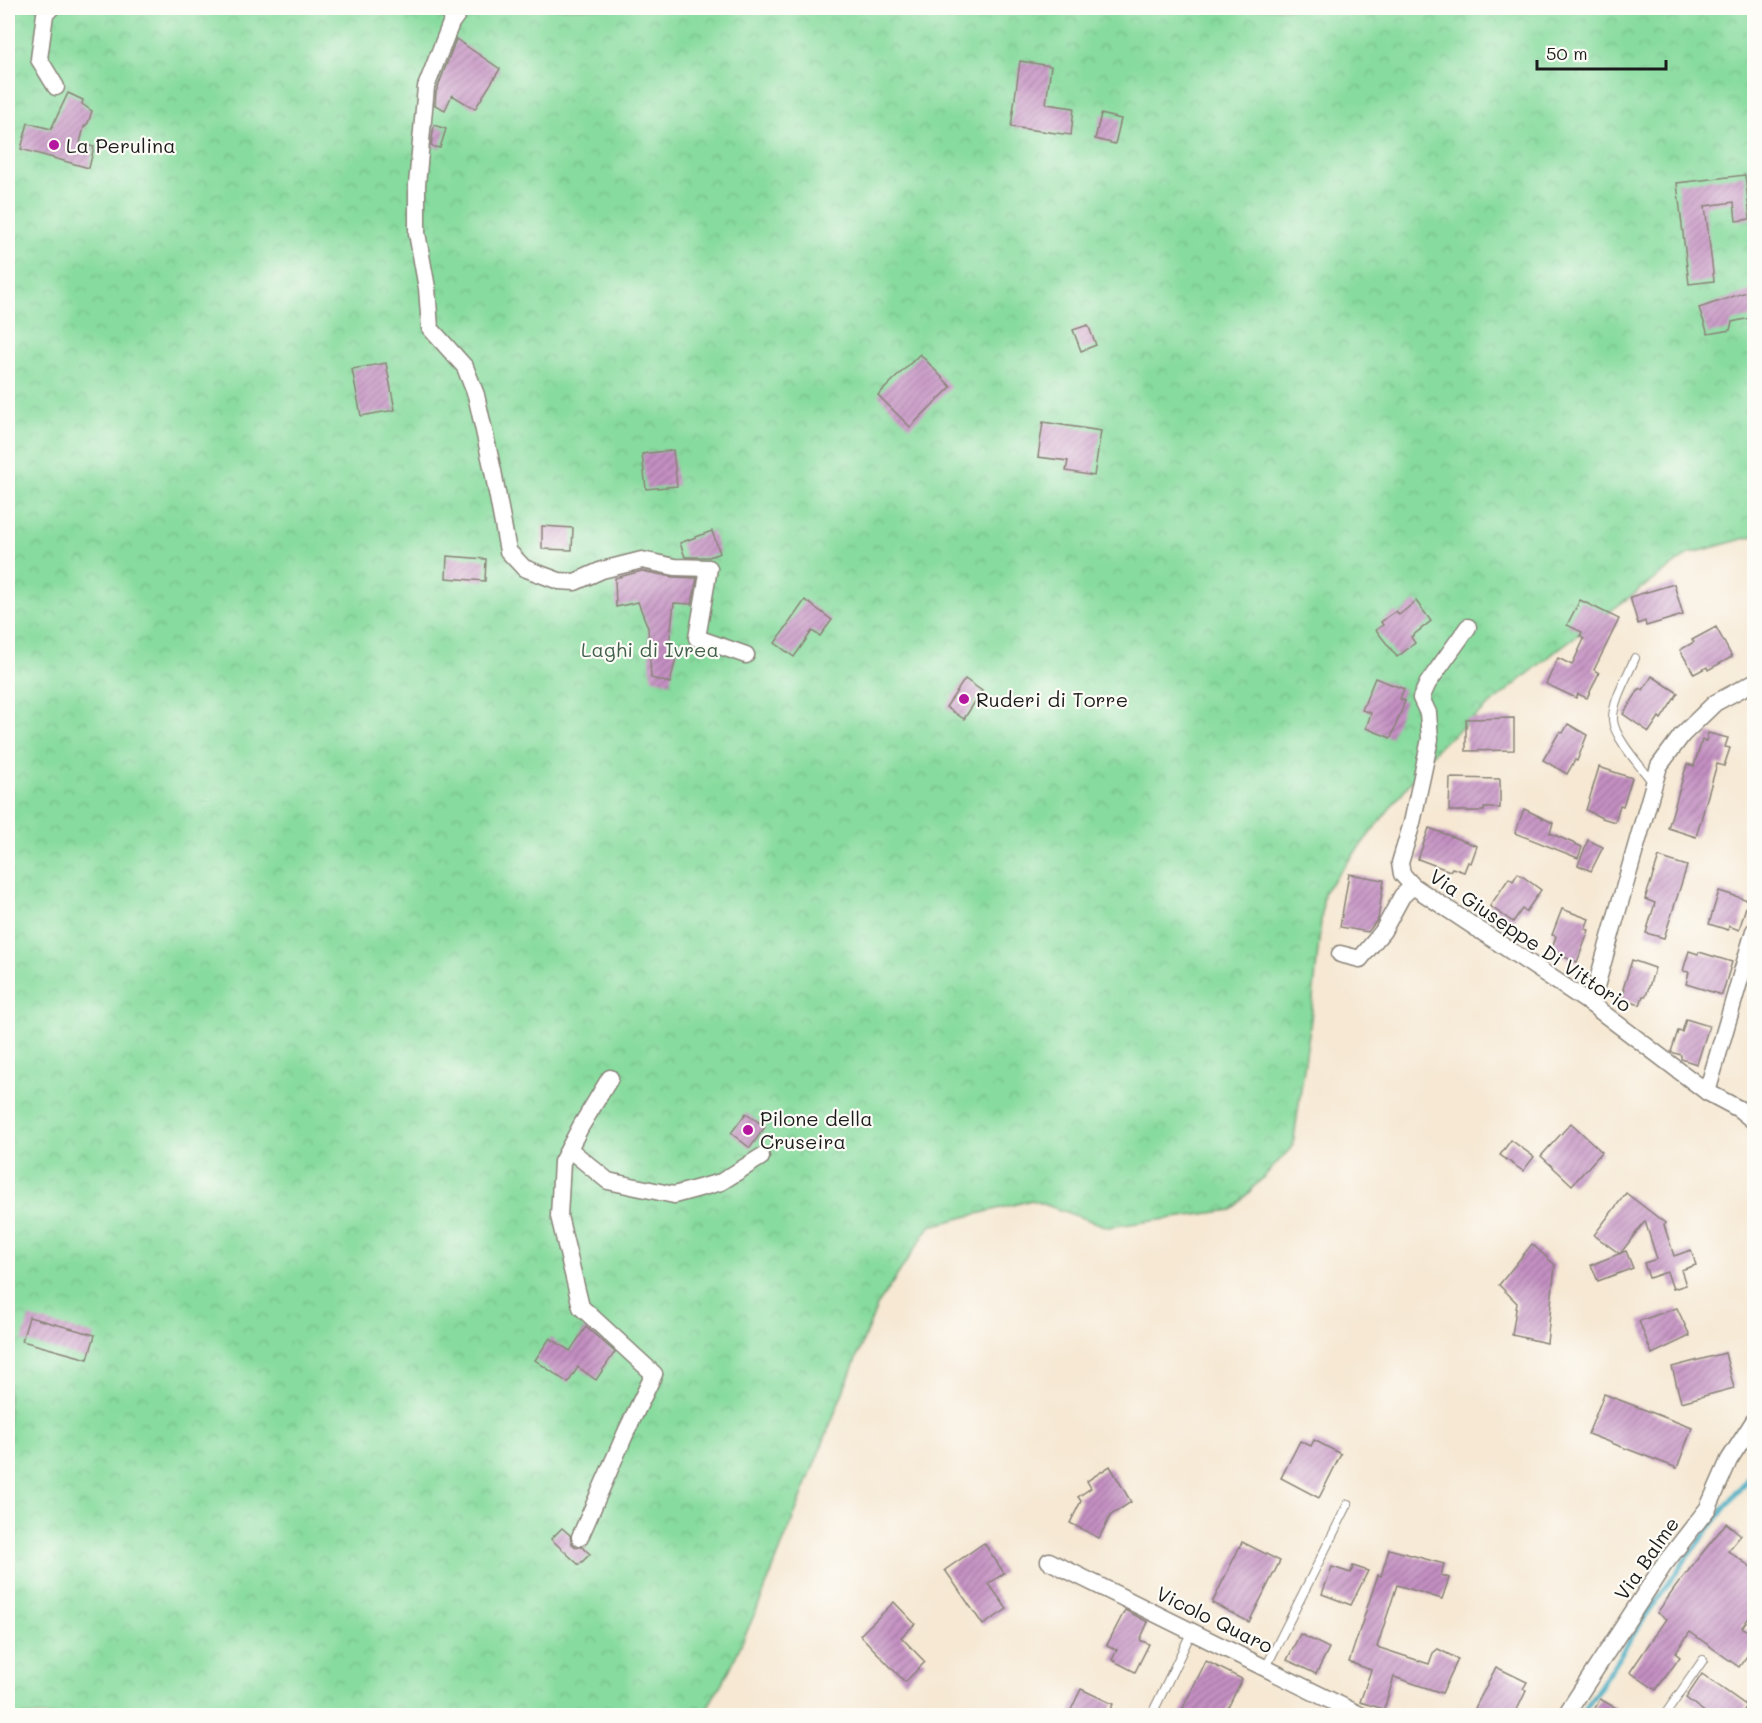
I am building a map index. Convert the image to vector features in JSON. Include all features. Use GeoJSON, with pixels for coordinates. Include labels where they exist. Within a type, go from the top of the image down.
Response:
{"type":"FeatureCollection","features":[{"type":"Feature","properties":{"kind":"street"},"geometry":{"type":"LineString","coordinates":[[51,8],[45,14],[39,59],[57,87]]}},
{"type":"Feature","properties":{"kind":"street"},"geometry":{"type":"LineString","coordinates":[[462,8],[451,23],[426,87],[417,185],[417,233],[427,288],[430,328],[465,367],[476,395],[494,471],[508,551],[524,568],[559,581],[575,582],[602,570],[642,560],[675,567],[709,568],[698,638],[746,656]]}},
{"type":"Feature","properties":{"kind":"street","name":"Via Giuseppe Di Vittorio"},"geometry":{"type":"LineString","coordinates":[[1468,627],[1428,683],[1421,698],[1428,713],[1431,739],[1412,823],[1400,863],[1402,874],[1413,886],[1591,1004],[1707,1092],[1739,1109],[1755,1121]]}},
{"type":"Feature","properties":{"kind":"street"},"geometry":{"type":"LineString","coordinates":[[1591,1004],[1659,766],[1682,735],[1715,703],[1755,682]]}},
{"type":"Feature","properties":{"kind":"street"},"geometry":{"type":"LineString","coordinates":[[1340,954],[1360,959],[1383,931],[1402,896],[1413,886]]}},
{"type":"Feature","properties":{"kind":"street"},"geometry":{"type":"LineString","coordinates":[[1707,1092],[1755,931]]}},
{"type":"Feature","properties":{"kind":"street"},"geometry":{"type":"LineString","coordinates":[[580,1537],[654,1374],[581,1307],[559,1216],[562,1162],[610,1078]]}},
{"type":"Feature","properties":{"kind":"street"},"geometry":{"type":"LineString","coordinates":[[569,1149],[608,1181],[674,1194],[721,1182],[761,1157]]}},
{"type":"Feature","properties":{"kind":"street","name":"Via Balme"},"geometry":{"type":"LineString","coordinates":[[1565,1716],[1663,1566],[1708,1508],[1729,1460],[1755,1421]]}},
{"type":"Feature","properties":{"kind":"street","name":"Vicolo Quaro"},"geometry":{"type":"LineString","coordinates":[[1049,1561],[1362,1715]]}},
{"type":"Feature","properties":{"kind":"lane"},"geometry":{"type":"LineString","coordinates":[[1635,658],[1615,707],[1613,720],[1617,735],[1654,784]]}},
{"type":"Feature","properties":{"kind":"lane"},"geometry":{"type":"LineString","coordinates":[[1266,1667],[1348,1504]]}},
{"type":"Feature","properties":{"kind":"lane"},"geometry":{"type":"LineString","coordinates":[[1151,1716],[1192,1631]]}},
{"type":"Feature","properties":{"kind":"lane"},"geometry":{"type":"LineString","coordinates":[[1664,1716],[1703,1660]]}},
{"type":"Feature","properties":{"kind":"green space","name":"Laghi di Ivrea"},"geometry":{"type":"Polygon","coordinates":[[[8,8],[1754,8],[1754,536],[1689,554],[1561,647],[1438,747],[1324,892],[1311,1019],[1293,1146],[1232,1210],[1108,1227],[1032,1200],[930,1226],[877,1306],[760,1602],[730,1669],[703,1715],[8,1716],[8,8]]]}},
{"type":"Feature","properties":{"kind":"building"},"geometry":{"type":"Polygon","coordinates":[[[456,39],[500,69],[475,109],[452,95],[445,110],[435,105],[436,92],[456,39]]]}},
{"type":"Feature","properties":{"kind":"building"},"geometry":{"type":"Polygon","coordinates":[[[1020,61],[1051,66],[1046,104],[1074,108],[1071,135],[1011,127],[1020,61]]]}},
{"type":"Feature","properties":{"kind":"building","name":"La Perulina"},"geometry":{"type":"Polygon","coordinates":[[[68,93],[83,100],[82,104],[92,111],[84,127],[80,143],[94,147],[89,168],[21,149],[28,123],[51,129],[68,93]]]}},
{"type":"Feature","properties":{"kind":"building"},"geometry":{"type":"Polygon","coordinates":[[[1101,114],[1121,119],[1115,144],[1095,139],[1101,114]]]}},
{"type":"Feature","properties":{"kind":"building"},"geometry":{"type":"Polygon","coordinates":[[[434,125],[446,129],[440,148],[431,146],[434,125]]]}},
{"type":"Feature","properties":{"kind":"building"},"geometry":{"type":"Polygon","coordinates":[[[1745,175],[1750,219],[1736,221],[1734,202],[1705,206],[1714,281],[1689,284],[1677,183],[1745,175]]]}},
{"type":"Feature","properties":{"kind":"building"},"geometry":{"type":"Polygon","coordinates":[[[1755,289],[1755,317],[1732,322],[1730,330],[1708,334],[1699,308],[1755,289]]]}},
{"type":"Feature","properties":{"kind":"building"},"geometry":{"type":"Polygon","coordinates":[[[1088,325],[1096,345],[1081,351],[1073,330],[1088,325]]]}},
{"type":"Feature","properties":{"kind":"building"},"geometry":{"type":"Polygon","coordinates":[[[920,354],[951,387],[910,427],[878,395],[920,354]]]}},
{"type":"Feature","properties":{"kind":"building"},"geometry":{"type":"Polygon","coordinates":[[[386,363],[395,410],[361,416],[352,369],[386,363]]]}},
{"type":"Feature","properties":{"kind":"building"},"geometry":{"type":"Polygon","coordinates":[[[1043,422],[1101,431],[1094,476],[1066,471],[1068,461],[1038,457],[1043,422]]]}},
{"type":"Feature","properties":{"kind":"building"},"geometry":{"type":"Polygon","coordinates":[[[673,450],[677,486],[646,489],[642,454],[673,450]]]}},
{"type":"Feature","properties":{"kind":"building"},"geometry":{"type":"Polygon","coordinates":[[[542,526],[573,528],[572,550],[542,549],[542,526]]]}},
{"type":"Feature","properties":{"kind":"building"},"geometry":{"type":"Polygon","coordinates":[[[712,531],[720,553],[709,557],[685,557],[680,543],[712,531]]]}},
{"type":"Feature","properties":{"kind":"building"},"geometry":{"type":"Polygon","coordinates":[[[447,556],[486,559],[485,581],[446,578],[447,556]]]}},
{"type":"Feature","properties":{"kind":"building"},"geometry":{"type":"Polygon","coordinates":[[[642,571],[673,577],[697,578],[692,604],[674,603],[669,645],[678,649],[670,683],[651,678],[648,628],[638,602],[616,607],[615,578],[642,571]]]}},
{"type":"Feature","properties":{"kind":"building"},"geometry":{"type":"Polygon","coordinates":[[[1674,584],[1683,615],[1646,626],[1645,621],[1638,624],[1630,597],[1674,584]]]}},
{"type":"Feature","properties":{"kind":"building"},"geometry":{"type":"Polygon","coordinates":[[[805,600],[832,620],[820,636],[812,631],[794,657],[775,643],[805,600]]]}},
{"type":"Feature","properties":{"kind":"building"},"geometry":{"type":"Polygon","coordinates":[[[1580,600],[1619,619],[1594,670],[1599,673],[1587,698],[1578,694],[1576,698],[1546,684],[1558,658],[1572,665],[1584,639],[1580,636],[1582,632],[1567,625],[1580,600]]]}},
{"type":"Feature","properties":{"kind":"building"},"geometry":{"type":"Polygon","coordinates":[[[1416,601],[1431,621],[1411,637],[1415,643],[1397,657],[1376,630],[1383,625],[1381,622],[1396,611],[1399,615],[1416,601]]]}},
{"type":"Feature","properties":{"kind":"building"},"geometry":{"type":"Polygon","coordinates":[[[1716,627],[1732,657],[1708,670],[1707,667],[1694,674],[1680,650],[1694,642],[1692,640],[1716,627]]]}},
{"type":"Feature","properties":{"kind":"building"},"geometry":{"type":"Polygon","coordinates":[[[1652,676],[1678,693],[1661,719],[1659,717],[1649,732],[1623,714],[1640,688],[1643,690],[1652,676]]]}},
{"type":"Feature","properties":{"kind":"building"},"geometry":{"type":"Polygon","coordinates":[[[1375,678],[1404,689],[1400,699],[1405,701],[1391,738],[1366,728],[1371,713],[1362,710],[1375,678]]]}},
{"type":"Feature","properties":{"kind":"building","name":"Ruderi di Torre"},"geometry":{"type":"Polygon","coordinates":[[[965,679],[982,691],[964,719],[946,707],[965,679]]]}},
{"type":"Feature","properties":{"kind":"building"},"geometry":{"type":"Polygon","coordinates":[[[1514,718],[1514,750],[1466,751],[1466,719],[1514,718]]]}},
{"type":"Feature","properties":{"kind":"building"},"geometry":{"type":"Polygon","coordinates":[[[1568,724],[1587,735],[1577,761],[1575,760],[1567,774],[1543,760],[1560,731],[1563,733],[1568,724]]]}},
{"type":"Feature","properties":{"kind":"building"},"geometry":{"type":"Polygon","coordinates":[[[1708,733],[1728,738],[1725,747],[1730,748],[1724,766],[1717,764],[1696,837],[1668,828],[1687,764],[1694,766],[1702,740],[1706,741],[1708,733]]]}},
{"type":"Feature","properties":{"kind":"building"},"geometry":{"type":"Polygon","coordinates":[[[1599,767],[1632,778],[1615,822],[1586,810],[1599,767]]]}},
{"type":"Feature","properties":{"kind":"building"},"geometry":{"type":"Polygon","coordinates":[[[1450,778],[1500,779],[1500,808],[1484,808],[1484,811],[1449,811],[1450,778]]]}},
{"type":"Feature","properties":{"kind":"building"},"geometry":{"type":"Polygon","coordinates":[[[1524,809],[1553,823],[1550,833],[1582,847],[1578,858],[1515,833],[1524,809]]]}},
{"type":"Feature","properties":{"kind":"building"},"geometry":{"type":"Polygon","coordinates":[[[1429,828],[1477,846],[1471,863],[1468,862],[1464,872],[1452,868],[1450,871],[1418,859],[1429,828]]]}},
{"type":"Feature","properties":{"kind":"building"},"geometry":{"type":"Polygon","coordinates":[[[1588,840],[1603,847],[1591,871],[1578,865],[1588,840]]]}},
{"type":"Feature","properties":{"kind":"building"},"geometry":{"type":"Polygon","coordinates":[[[1659,857],[1687,866],[1664,938],[1646,933],[1655,903],[1645,899],[1659,857]]]}},
{"type":"Feature","properties":{"kind":"building"},"geometry":{"type":"Polygon","coordinates":[[[1518,873],[1541,890],[1526,912],[1522,909],[1513,922],[1490,906],[1509,878],[1513,881],[1518,873]]]}},
{"type":"Feature","properties":{"kind":"building"},"geometry":{"type":"Polygon","coordinates":[[[1349,874],[1384,880],[1378,919],[1368,932],[1340,927],[1349,874]]]}},
{"type":"Feature","properties":{"kind":"building"},"geometry":{"type":"Polygon","coordinates":[[[1719,891],[1748,900],[1739,930],[1729,926],[1728,930],[1709,924],[1719,891]]]}},
{"type":"Feature","properties":{"kind":"building"},"geometry":{"type":"Polygon","coordinates":[[[1562,909],[1589,919],[1585,929],[1589,930],[1577,962],[1551,952],[1556,936],[1552,935],[1562,909]]]}},
{"type":"Feature","properties":{"kind":"building"},"geometry":{"type":"Polygon","coordinates":[[[1689,951],[1732,962],[1722,995],[1686,984],[1689,972],[1683,971],[1689,951]]]}},
{"type":"Feature","properties":{"kind":"building"},"geometry":{"type":"Polygon","coordinates":[[[1632,960],[1655,968],[1646,996],[1643,996],[1640,1005],[1621,999],[1632,960]]]}},
{"type":"Feature","properties":{"kind":"building"},"geometry":{"type":"Polygon","coordinates":[[[1686,1019],[1709,1026],[1697,1064],[1681,1059],[1681,1055],[1671,1052],[1678,1031],[1682,1032],[1686,1019]]]}},
{"type":"Feature","properties":{"kind":"building","name":"Pilone della Cruseira"},"geometry":{"type":"Polygon","coordinates":[[[746,1113],[765,1127],[750,1148],[731,1133],[746,1113]]]}},
{"type":"Feature","properties":{"kind":"building"},"geometry":{"type":"Polygon","coordinates":[[[1571,1123],[1602,1152],[1572,1185],[1541,1156],[1571,1123]]]}},
{"type":"Feature","properties":{"kind":"building"},"geometry":{"type":"Polygon","coordinates":[[[1511,1140],[1534,1157],[1523,1171],[1500,1155],[1511,1140]]]}},
{"type":"Feature","properties":{"kind":"building"},"geometry":{"type":"Polygon","coordinates":[[[1626,1193],[1665,1223],[1674,1256],[1691,1250],[1696,1265],[1681,1270],[1686,1285],[1673,1289],[1667,1272],[1649,1278],[1644,1263],[1657,1259],[1645,1221],[1620,1254],[1594,1235],[1626,1193]]]}},
{"type":"Feature","properties":{"kind":"building"},"geometry":{"type":"Polygon","coordinates":[[[1532,1244],[1555,1265],[1547,1343],[1512,1335],[1517,1303],[1499,1285],[1532,1244]]]}},
{"type":"Feature","properties":{"kind":"building"},"geometry":{"type":"Polygon","coordinates":[[[1626,1251],[1633,1268],[1598,1281],[1591,1265],[1626,1251]]]}},
{"type":"Feature","properties":{"kind":"building"},"geometry":{"type":"Polygon","coordinates":[[[1677,1308],[1690,1336],[1652,1354],[1639,1321],[1677,1308]]]}},
{"type":"Feature","properties":{"kind":"building"},"geometry":{"type":"Polygon","coordinates":[[[29,1317],[95,1335],[88,1359],[22,1341],[29,1317]]]}},
{"type":"Feature","properties":{"kind":"building"},"geometry":{"type":"Polygon","coordinates":[[[586,1327],[615,1352],[596,1380],[578,1367],[568,1383],[535,1360],[550,1338],[570,1351],[586,1327]]]}},
{"type":"Feature","properties":{"kind":"building"},"geometry":{"type":"Polygon","coordinates":[[[1725,1353],[1734,1388],[1681,1402],[1672,1367],[1725,1353]]]}},
{"type":"Feature","properties":{"kind":"building"},"geometry":{"type":"Polygon","coordinates":[[[1604,1394],[1692,1428],[1677,1468],[1588,1434],[1604,1394]]]}},
{"type":"Feature","properties":{"kind":"building"},"geometry":{"type":"Polygon","coordinates":[[[1314,1440],[1341,1454],[1319,1498],[1281,1478],[1300,1441],[1311,1446],[1314,1440]]]}},
{"type":"Feature","properties":{"kind":"building"},"geometry":{"type":"Polygon","coordinates":[[[1110,1466],[1131,1502],[1111,1515],[1099,1538],[1070,1523],[1081,1501],[1078,1497],[1091,1488],[1087,1481],[1110,1466]]]}},
{"type":"Feature","properties":{"kind":"building"},"geometry":{"type":"Polygon","coordinates":[[[1726,1523],[1741,1535],[1728,1551],[1755,1570],[1755,1610],[1742,1627],[1755,1636],[1755,1645],[1739,1667],[1690,1632],[1675,1653],[1680,1657],[1656,1690],[1630,1672],[1666,1619],[1657,1613],[1726,1523]]]}},
{"type":"Feature","properties":{"kind":"building"},"geometry":{"type":"Polygon","coordinates":[[[562,1528],[570,1535],[572,1544],[582,1547],[590,1554],[579,1565],[551,1539],[562,1528]]]}},
{"type":"Feature","properties":{"kind":"building"},"geometry":{"type":"Polygon","coordinates":[[[1242,1542],[1280,1561],[1249,1622],[1212,1603],[1242,1542]]]}},
{"type":"Feature","properties":{"kind":"building"},"geometry":{"type":"Polygon","coordinates":[[[984,1543],[1004,1573],[989,1584],[1007,1609],[983,1625],[945,1570],[984,1543]]]}},
{"type":"Feature","properties":{"kind":"building"},"geometry":{"type":"Polygon","coordinates":[[[1389,1549],[1444,1564],[1441,1575],[1449,1578],[1442,1599],[1397,1585],[1377,1647],[1429,1664],[1433,1653],[1438,1649],[1458,1659],[1442,1693],[1394,1677],[1384,1709],[1360,1702],[1371,1670],[1349,1662],[1389,1549]]]}},
{"type":"Feature","properties":{"kind":"building"},"geometry":{"type":"Polygon","coordinates":[[[1353,1566],[1368,1571],[1351,1605],[1322,1594],[1332,1567],[1351,1573],[1353,1566]]]}},
{"type":"Feature","properties":{"kind":"building"},"geometry":{"type":"Polygon","coordinates":[[[894,1602],[915,1624],[901,1637],[925,1662],[905,1682],[860,1635],[894,1602]]]}},
{"type":"Feature","properties":{"kind":"building"},"geometry":{"type":"Polygon","coordinates":[[[1125,1610],[1148,1622],[1140,1640],[1149,1644],[1135,1672],[1112,1660],[1117,1650],[1107,1645],[1125,1610]]]}},
{"type":"Feature","properties":{"kind":"building"},"geometry":{"type":"Polygon","coordinates":[[[1300,1634],[1329,1648],[1316,1674],[1287,1660],[1300,1634]]]}},
{"type":"Feature","properties":{"kind":"building"},"geometry":{"type":"Polygon","coordinates":[[[1206,1661],[1242,1679],[1224,1716],[1179,1716],[1206,1661]]]}},
{"type":"Feature","properties":{"kind":"building"},"geometry":{"type":"Polygon","coordinates":[[[1496,1667],[1527,1682],[1523,1689],[1526,1691],[1514,1716],[1489,1716],[1475,1708],[1496,1667]]]}},
{"type":"Feature","properties":{"kind":"building"},"geometry":{"type":"Polygon","coordinates":[[[1702,1674],[1747,1706],[1740,1716],[1710,1716],[1686,1698],[1702,1674]]]}},
{"type":"Feature","properties":{"kind":"building"},"geometry":{"type":"Polygon","coordinates":[[[1081,1689],[1113,1704],[1107,1716],[1068,1716],[1081,1689]]]}},
{"type":"Feature","properties":{"kind":"building"},"geometry":{"type":"Polygon","coordinates":[[[1600,1699],[1630,1716],[1591,1716],[1600,1699]]]}},
{"type":"Feature","properties":{"kind":"waterway"},"geometry":{"type":"LineString","coordinates":[[1581,1716],[1687,1557],[1754,1470]]}},
{"type":"Feature","properties":{"kind":"place","name":"La Perulina"},"geometry":{"type":"Point","coordinates":[54,145]}},
{"type":"Feature","properties":{"kind":"place","name":"Ruderi di Torre"},"geometry":{"type":"Point","coordinates":[964,699]}},
{"type":"Feature","properties":{"kind":"place","name":"Pilone della Cruseira"},"geometry":{"type":"Point","coordinates":[748,1130]}}]}
